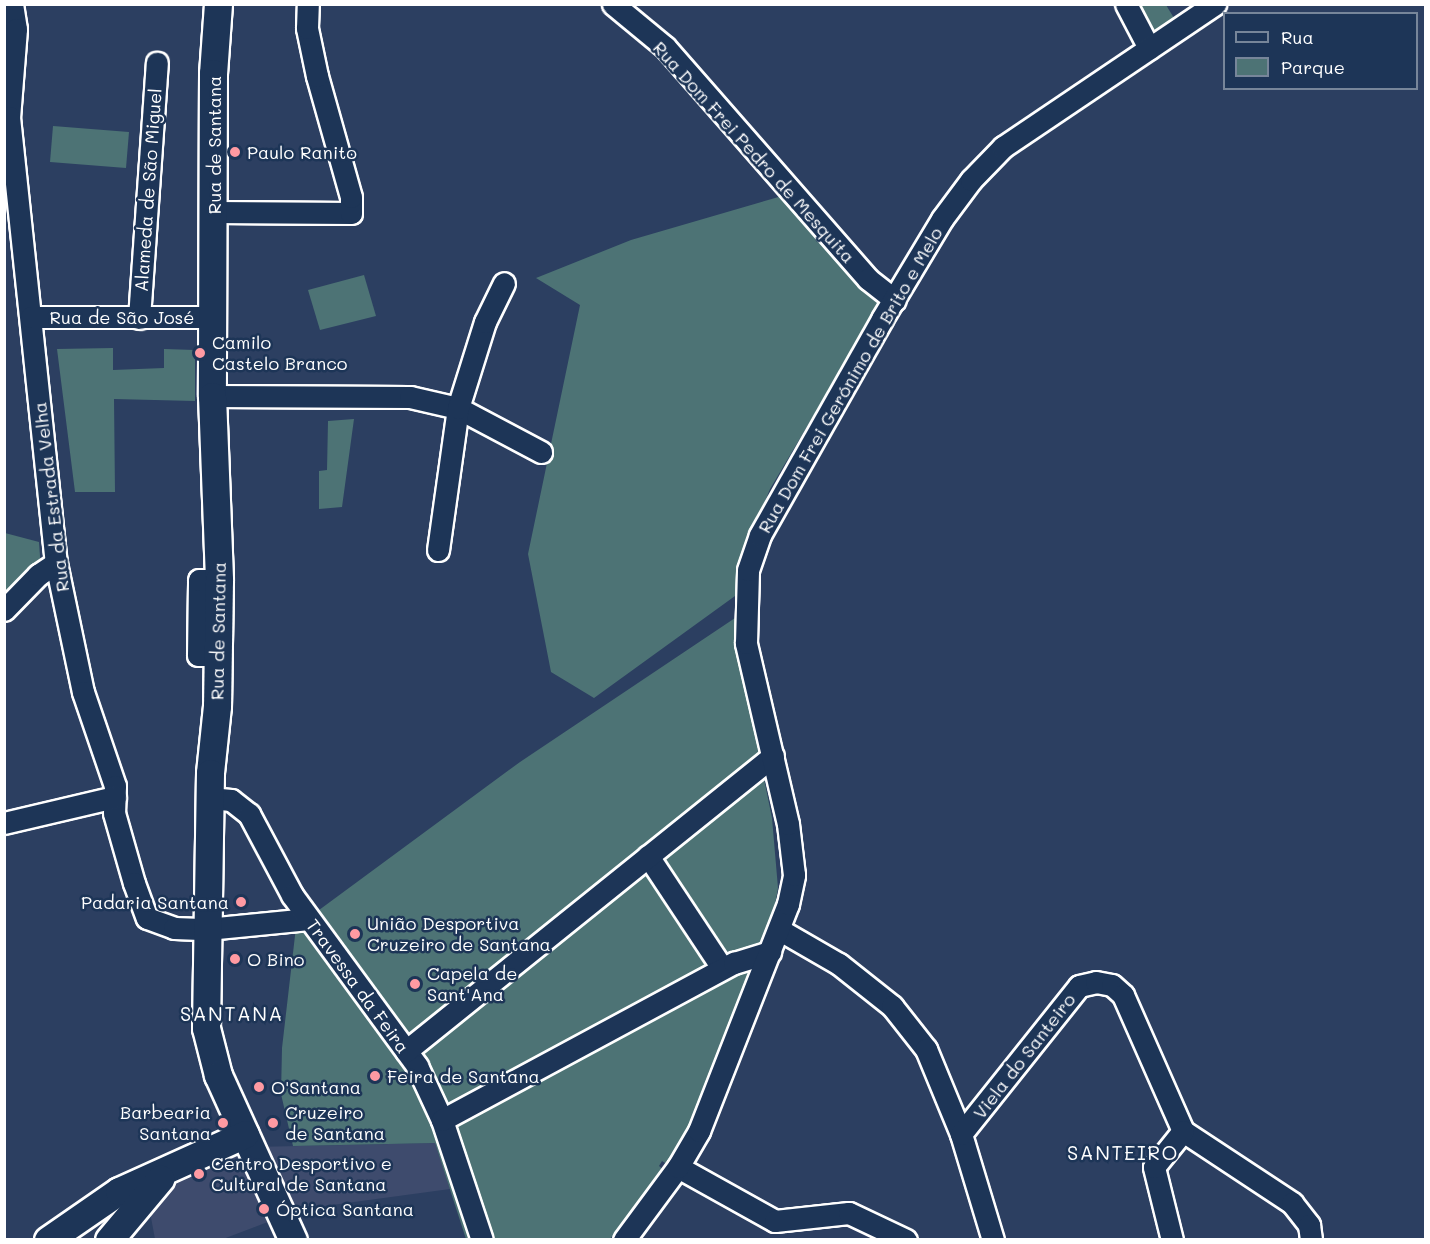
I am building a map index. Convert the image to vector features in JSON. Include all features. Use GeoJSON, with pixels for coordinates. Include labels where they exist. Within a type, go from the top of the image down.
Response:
{"type":"FeatureCollection","features":[{"type":"Feature","properties":{"kind":"main road","name":"Rua de Santana"},"geometry":{"type":"LineString","coordinates":[[218,4],[213,73],[212,396],[219,580],[218,655],[209,798],[208,1044],[245,1134],[293,1239]]}},
{"type":"Feature","properties":{"kind":"main road"},"geometry":{"type":"LineString","coordinates":[[48,1239],[119,1191],[245,1134]]}},
{"type":"Feature","properties":{"kind":"main road"},"geometry":{"type":"LineString","coordinates":[[81,1215],[100,1223],[108,1239],[145,1194],[183,1163]]}},
{"type":"Feature","properties":{"kind":"street","name":"Rua da Estrada Velha"},"geometry":{"type":"LineString","coordinates":[[12,4],[16,29],[9,117],[56,563],[83,692],[115,786],[114,813],[147,918],[174,928],[207,929]]}},
{"type":"Feature","properties":{"kind":"street"},"geometry":{"type":"LineString","coordinates":[[214,212],[351,213],[351,197],[317,76],[307,28],[308,4]]}},
{"type":"Feature","properties":{"kind":"street","name":"Rua Dom Frei Pedro de Mesquita"},"geometry":{"type":"LineString","coordinates":[[613,4],[665,47],[868,279],[895,300]]}},
{"type":"Feature","properties":{"kind":"street"},"geometry":{"type":"LineString","coordinates":[[1126,4],[1149,48]]}},
{"type":"Feature","properties":{"kind":"street","name":"Rua Dom Frei Gerónimo de Brito e Melo"},"geometry":{"type":"LineString","coordinates":[[624,1239],[678,1167],[699,1131],[780,930],[794,875],[788,824],[746,643],[748,570],[778,499],[942,219],[1003,147],[1215,4]]}},
{"type":"Feature","properties":{"kind":"street","name":"Alameda de São Miguel"},"geometry":{"type":"LineString","coordinates":[[139,318],[157,63]]}},
{"type":"Feature","properties":{"kind":"street"},"geometry":{"type":"LineString","coordinates":[[438,550],[458,408],[485,322],[504,283]]}},
{"type":"Feature","properties":{"kind":"street","name":"Rua de São José"},"geometry":{"type":"LineString","coordinates":[[31,317],[213,317]]}},
{"type":"Feature","properties":{"kind":"street"},"geometry":{"type":"LineString","coordinates":[[212,396],[410,397],[458,408],[541,452]]}},
{"type":"Feature","properties":{"kind":"street"},"geometry":{"type":"LineString","coordinates":[[4,610],[38,575],[56,563]]}},
{"type":"Feature","properties":{"kind":"street"},"geometry":{"type":"LineString","coordinates":[[406,1051],[772,756]]}},
{"type":"Feature","properties":{"kind":"street"},"geometry":{"type":"LineString","coordinates":[[4,823],[115,797]]}},
{"type":"Feature","properties":{"kind":"street","name":"Travessa da Feira"},"geometry":{"type":"LineString","coordinates":[[209,798],[231,800],[249,814],[309,919],[406,1051],[442,1120],[482,1239]]}},
{"type":"Feature","properties":{"kind":"street"},"geometry":{"type":"LineString","coordinates":[[648,856],[723,969]]}},
{"type":"Feature","properties":{"kind":"street"},"geometry":{"type":"LineString","coordinates":[[207,929],[309,919]]}},
{"type":"Feature","properties":{"kind":"street"},"geometry":{"type":"LineString","coordinates":[[780,930],[839,964],[892,1006],[926,1049],[961,1134],[993,1239]]}},
{"type":"Feature","properties":{"kind":"street"},"geometry":{"type":"LineString","coordinates":[[442,1120],[723,969],[770,952]]}},
{"type":"Feature","properties":{"kind":"street","name":"Viela do Santeiro"},"geometry":{"type":"LineString","coordinates":[[961,1134],[1079,986],[1096,982],[1112,986],[1123,995],[1183,1131]]}},
{"type":"Feature","properties":{"kind":"street"},"geometry":{"type":"LineString","coordinates":[[1172,1239],[1154,1167],[1183,1131],[1292,1203],[1309,1225],[1311,1239]]}},
{"type":"Feature","properties":{"kind":"street"},"geometry":{"type":"LineString","coordinates":[[678,1167],[775,1221],[849,1213],[906,1239]]}},
{"type":"Feature","properties":{"kind":"shaded area"},"geometry":{"type":"Polygon","coordinates":[[[245,1136],[281,1217],[223,1239],[155,1239],[150,1212],[141,1202],[245,1136]]]}},
{"type":"Feature","properties":{"kind":"shaded area"},"geometry":{"type":"Polygon","coordinates":[[[435,1143],[450,1189],[295,1210],[284,1215],[253,1147],[435,1143]]]}},
{"type":"Feature","properties":{"kind":"green space"},"geometry":{"type":"Polygon","coordinates":[[[1132,5],[1166,5],[1174,18],[1147,38],[1132,5]]]}},
{"type":"Feature","properties":{"kind":"green space"},"geometry":{"type":"Polygon","coordinates":[[[53,126],[129,132],[126,168],[50,162],[53,126]]]}},
{"type":"Feature","properties":{"kind":"green space"},"geometry":{"type":"Polygon","coordinates":[[[782,196],[879,305],[770,489],[738,565],[735,596],[594,698],[551,672],[528,554],[580,305],[536,278],[631,240],[782,196]]]}},
{"type":"Feature","properties":{"kind":"green space"},"geometry":{"type":"Polygon","coordinates":[[[364,275],[376,316],[320,330],[308,290],[364,275]]]}},
{"type":"Feature","properties":{"kind":"green space"},"geometry":{"type":"Polygon","coordinates":[[[113,348],[113,370],[164,368],[164,349],[195,350],[195,401],[114,399],[115,492],[75,492],[57,349],[113,348]]]}},
{"type":"Feature","properties":{"kind":"green space"},"geometry":{"type":"Polygon","coordinates":[[[354,419],[342,507],[319,509],[319,471],[327,470],[328,421],[354,419]]]}},
{"type":"Feature","properties":{"kind":"green space"},"geometry":{"type":"Polygon","coordinates":[[[5,533],[39,542],[41,570],[5,615],[5,533]]]}},
{"type":"Feature","properties":{"kind":"green space"},"geometry":{"type":"Polygon","coordinates":[[[738,616],[741,666],[772,818],[778,888],[773,916],[683,1139],[668,1165],[662,1161],[659,1166],[664,1170],[610,1239],[466,1239],[435,1143],[293,1146],[281,1094],[282,1048],[296,927],[520,762],[738,616]]]}},
{"type":"Feature","properties":{"kind":"place","name":"Paulo Ranito"},"geometry":{"type":"Point","coordinates":[235,152]}},
{"type":"Feature","properties":{"kind":"place","name":"Camilo Castelo Branco"},"geometry":{"type":"Point","coordinates":[200,353]}},
{"type":"Feature","properties":{"kind":"place","name":"Padaria Santana"},"geometry":{"type":"Point","coordinates":[241,902]}},
{"type":"Feature","properties":{"kind":"place","name":"União Desportiva Cruzeiro de Santana"},"geometry":{"type":"Point","coordinates":[355,934]}},
{"type":"Feature","properties":{"kind":"place","name":"O Bino"},"geometry":{"type":"Point","coordinates":[235,959]}},
{"type":"Feature","properties":{"kind":"place","name":"Capela de Sant'Ana"},"geometry":{"type":"Point","coordinates":[415,984]}},
{"type":"Feature","properties":{"kind":"place","name":"Feira de Santana"},"geometry":{"type":"Point","coordinates":[375,1076]}},
{"type":"Feature","properties":{"kind":"place","name":"O'Santana"},"geometry":{"type":"Point","coordinates":[259,1087]}},
{"type":"Feature","properties":{"kind":"place","name":"Barbearia Santana"},"geometry":{"type":"Point","coordinates":[223,1123]}},
{"type":"Feature","properties":{"kind":"place","name":"Cruzeiro de Santana"},"geometry":{"type":"Point","coordinates":[273,1123]}},
{"type":"Feature","properties":{"kind":"place","name":"Centro Desportivo e Cultural de Santana"},"geometry":{"type":"Point","coordinates":[199,1174]}},
{"type":"Feature","properties":{"kind":"place","name":"Óptica Santana"},"geometry":{"type":"Point","coordinates":[264,1209]}},
{"type":"Feature","properties":{"kind":"district","name":"SANTANA"},"geometry":{"type":"Point","coordinates":[232,1013]}},
{"type":"Feature","properties":{"kind":"district","name":"SANTEIRO"},"geometry":{"type":"Point","coordinates":[1123,1152]}}]}
